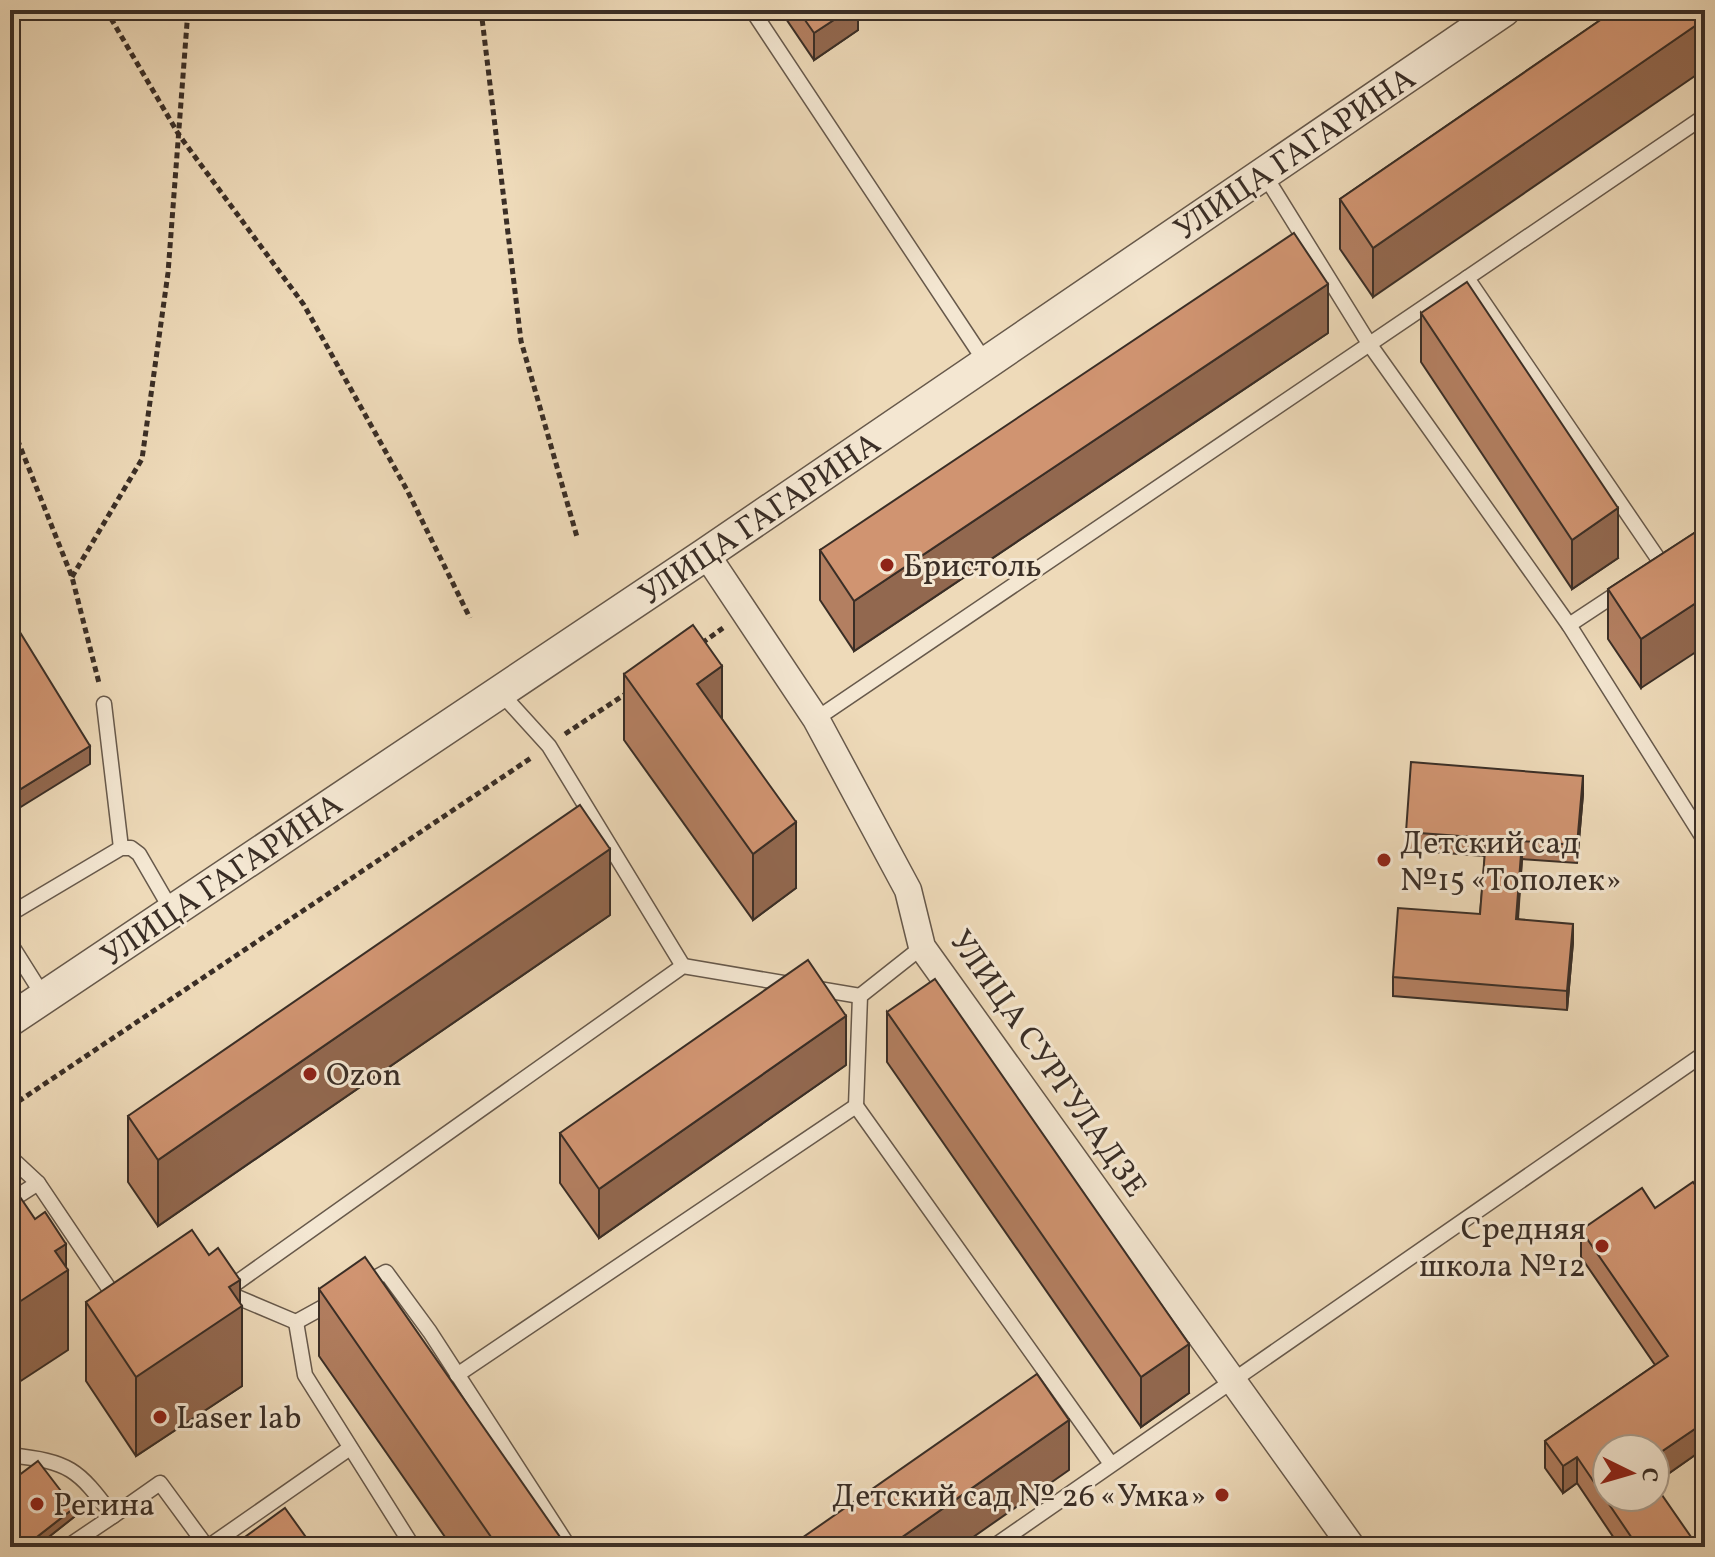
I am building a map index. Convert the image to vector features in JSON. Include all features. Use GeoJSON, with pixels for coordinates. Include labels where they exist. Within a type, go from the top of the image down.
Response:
{"type":"FeatureCollection","features":[{"type":"Feature","properties":{"kind":"street","name":"УЛИЦА ГАГАРИНА"},"geometry":{"type":"LineString","coordinates":[[10,1020],[706,554],[1504,10]]}},
{"type":"Feature","properties":{"kind":"street","name":"УЛИЦА СУРГУЛАДЗЕ"},"geometry":{"type":"LineString","coordinates":[[706,554],[816,719],[908,890],[922,947],[1234,1378],[1352,1547]]}},
{"type":"Feature","properties":{"kind":"lane"},"geometry":{"type":"LineString","coordinates":[[752,10],[986,363]]}},
{"type":"Feature","properties":{"kind":"lane"},"geometry":{"type":"LineString","coordinates":[[816,719],[1705,116]]}},
{"type":"Feature","properties":{"kind":"lane"},"geometry":{"type":"LineString","coordinates":[[1264,174],[1370,345],[1569,625],[1705,841]]}},
{"type":"Feature","properties":{"kind":"lane"},"geometry":{"type":"LineString","coordinates":[[1467,278],[1667,560],[1648,572]]}},
{"type":"Feature","properties":{"kind":"lane"},"geometry":{"type":"LineString","coordinates":[[1569,625],[1635,581]]}},
{"type":"Feature","properties":{"kind":"lane"},"geometry":{"type":"LineString","coordinates":[[500,692],[549,746],[683,966]]}},
{"type":"Feature","properties":{"kind":"lane"},"geometry":{"type":"LineString","coordinates":[[104,704],[121,848]]}},
{"type":"Feature","properties":{"kind":"lane"},"geometry":{"type":"LineString","coordinates":[[10,914],[121,848],[131,848],[139,854],[172,912]]}},
{"type":"Feature","properties":{"kind":"lane"},"geometry":{"type":"LineString","coordinates":[[10,943],[45,997]]}},
{"type":"Feature","properties":{"kind":"lane"},"geometry":{"type":"LineString","coordinates":[[296,1322],[219,1289],[683,966],[860,996],[922,947]]}},
{"type":"Feature","properties":{"kind":"lane"},"geometry":{"type":"LineString","coordinates":[[860,996],[856,1106],[1111,1464]]}},
{"type":"Feature","properties":{"kind":"lane"},"geometry":{"type":"LineString","coordinates":[[993,1547],[1705,1053]]}},
{"type":"Feature","properties":{"kind":"lane"},"geometry":{"type":"LineString","coordinates":[[457,1375],[856,1106]]}},
{"type":"Feature","properties":{"kind":"lane"},"geometry":{"type":"LineString","coordinates":[[10,1157],[38,1183],[112,1293],[143,1286]]}},
{"type":"Feature","properties":{"kind":"lane"},"geometry":{"type":"LineString","coordinates":[[10,1201],[38,1183]]}},
{"type":"Feature","properties":{"kind":"lane"},"geometry":{"type":"LineString","coordinates":[[296,1322],[386,1272],[569,1547]]}},
{"type":"Feature","properties":{"kind":"lane"},"geometry":{"type":"LineString","coordinates":[[296,1322],[305,1375],[413,1547]]}},
{"type":"Feature","properties":{"kind":"lane"},"geometry":{"type":"LineString","coordinates":[[67,1547],[160,1483],[208,1547],[350,1448]]}},
{"type":"Feature","properties":{"kind":"lane"},"geometry":{"type":"LineString","coordinates":[[10,1455],[54,1460],[86,1480],[113,1516]]}},
{"type":"Feature","properties":{"kind":"path"},"geometry":{"type":"LineString","coordinates":[[106,10],[179,135],[304,305],[407,490],[470,618]]}},
{"type":"Feature","properties":{"kind":"path"},"geometry":{"type":"LineString","coordinates":[[72,577],[142,459],[168,273],[188,10]]}},
{"type":"Feature","properties":{"kind":"path"},"geometry":{"type":"LineString","coordinates":[[481,10],[521,341],[577,537]]}},
{"type":"Feature","properties":{"kind":"path"},"geometry":{"type":"LineString","coordinates":[[10,421],[72,577],[104,704]]}},
{"type":"Feature","properties":{"kind":"path"},"geometry":{"type":"LineString","coordinates":[[693,649],[745,613]]}},
{"type":"Feature","properties":{"kind":"path"},"geometry":{"type":"LineString","coordinates":[[10,1107],[640,684]]}},
{"type":"Feature","properties":{"kind":"building"},"geometry":{"type":"Polygon","coordinates":[[[798,10],[849,10],[814,33],[798,10]]]}},
{"type":"Feature","properties":{"kind":"building"},"geometry":{"type":"Polygon","coordinates":[[[1615,10],[1705,10],[1705,19],[1373,248],[1340,199],[1615,10]]]}},
{"type":"Feature","properties":{"kind":"building"},"geometry":{"type":"Polygon","coordinates":[[[1294,233],[1328,284],[854,601],[820,550],[1294,233]]]}},
{"type":"Feature","properties":{"kind":"building"},"geometry":{"type":"Polygon","coordinates":[[[1467,282],[1618,508],[1572,540],[1421,313],[1467,282]]]}},
{"type":"Feature","properties":{"kind":"building"},"geometry":{"type":"Polygon","coordinates":[[[1705,526],[1705,597],[1641,639],[1608,589],[1705,526]]]}},
{"type":"Feature","properties":{"kind":"building"},"geometry":{"type":"Polygon","coordinates":[[[10,616],[90,746],[11,795],[10,793],[10,616]]]}},
{"type":"Feature","properties":{"kind":"building"},"geometry":{"type":"Polygon","coordinates":[[[693,625],[722,666],[697,684],[796,822],[753,854],[624,674],[693,625]]]}},
{"type":"Feature","properties":{"kind":"building"},"geometry":{"type":"Polygon","coordinates":[[[1411,762],[1583,776],[1577,845],[1522,841],[1516,919],[1573,924],[1567,991],[1393,977],[1398,908],[1480,914],[1486,838],[1406,832],[1411,762]]]}},
{"type":"Feature","properties":{"kind":"building"},"geometry":{"type":"Polygon","coordinates":[[[580,805],[610,849],[158,1160],[128,1116],[580,805]]]}},
{"type":"Feature","properties":{"kind":"building"},"geometry":{"type":"Polygon","coordinates":[[[808,960],[846,1016],[599,1189],[560,1133],[808,960]]]}},
{"type":"Feature","properties":{"kind":"building"},"geometry":{"type":"Polygon","coordinates":[[[935,979],[1189,1344],[1141,1377],[887,1012],[935,979]]]}},
{"type":"Feature","properties":{"kind":"building"},"geometry":{"type":"Polygon","coordinates":[[[1693,1182],[1705,1199],[1705,1422],[1671,1445],[1671,1433],[1591,1433],[1591,1478],[1577,1457],[1563,1466],[1545,1441],[1668,1356],[1581,1230],[1642,1188],[1655,1208],[1693,1182]]]}},
{"type":"Feature","properties":{"kind":"building"},"geometry":{"type":"Polygon","coordinates":[[[18,1194],[35,1219],[45,1212],[66,1244],[55,1251],[68,1270],[10,1308],[10,1199],[18,1194]]]}},
{"type":"Feature","properties":{"kind":"building"},"geometry":{"type":"Polygon","coordinates":[[[192,1230],[209,1255],[218,1248],[240,1280],[229,1287],[242,1306],[136,1377],[86,1302],[192,1230]]]}},
{"type":"Feature","properties":{"kind":"building"},"geometry":{"type":"Polygon","coordinates":[[[365,1257],[567,1547],[498,1547],[319,1289],[365,1257]]]}},
{"type":"Feature","properties":{"kind":"building"},"geometry":{"type":"Polygon","coordinates":[[[1037,1374],[1069,1420],[888,1547],[789,1547],[1037,1374]]]}},
{"type":"Feature","properties":{"kind":"building","name":"Регина"},"geometry":{"type":"Polygon","coordinates":[[[38,1461],[74,1508],[24,1547],[19,1547],[10,1536],[10,1482],[38,1461]]]}},
{"type":"Feature","properties":{"kind":"building"},"geometry":{"type":"Polygon","coordinates":[[[285,1508],[313,1547],[231,1547],[285,1508]]]}},
{"type":"Feature","properties":{"kind":"building"},"geometry":{"type":"Polygon","coordinates":[[[1671,1508],[1698,1547],[1638,1547],[1615,1513],[1671,1513],[1671,1508]]]}},
{"type":"Feature","properties":{"kind":"place","name":"Бристоль"},"geometry":{"type":"Point","coordinates":[887,565]}},
{"type":"Feature","properties":{"kind":"place","name":"Детский сад №15 «Тополек»"},"geometry":{"type":"Point","coordinates":[1384,860]}},
{"type":"Feature","properties":{"kind":"place","name":"Ozon"},"geometry":{"type":"Point","coordinates":[310,1074]}},
{"type":"Feature","properties":{"kind":"place","name":"Средняя школа №12"},"geometry":{"type":"Point","coordinates":[1602,1246]}},
{"type":"Feature","properties":{"kind":"place","name":"Laser lab"},"geometry":{"type":"Point","coordinates":[160,1417]}},
{"type":"Feature","properties":{"kind":"place","name":"Детский сад № 26 «Умка»"},"geometry":{"type":"Point","coordinates":[1222,1495]}},
{"type":"Feature","properties":{"kind":"place","name":"Регина"},"geometry":{"type":"Point","coordinates":[37,1504]}}]}
